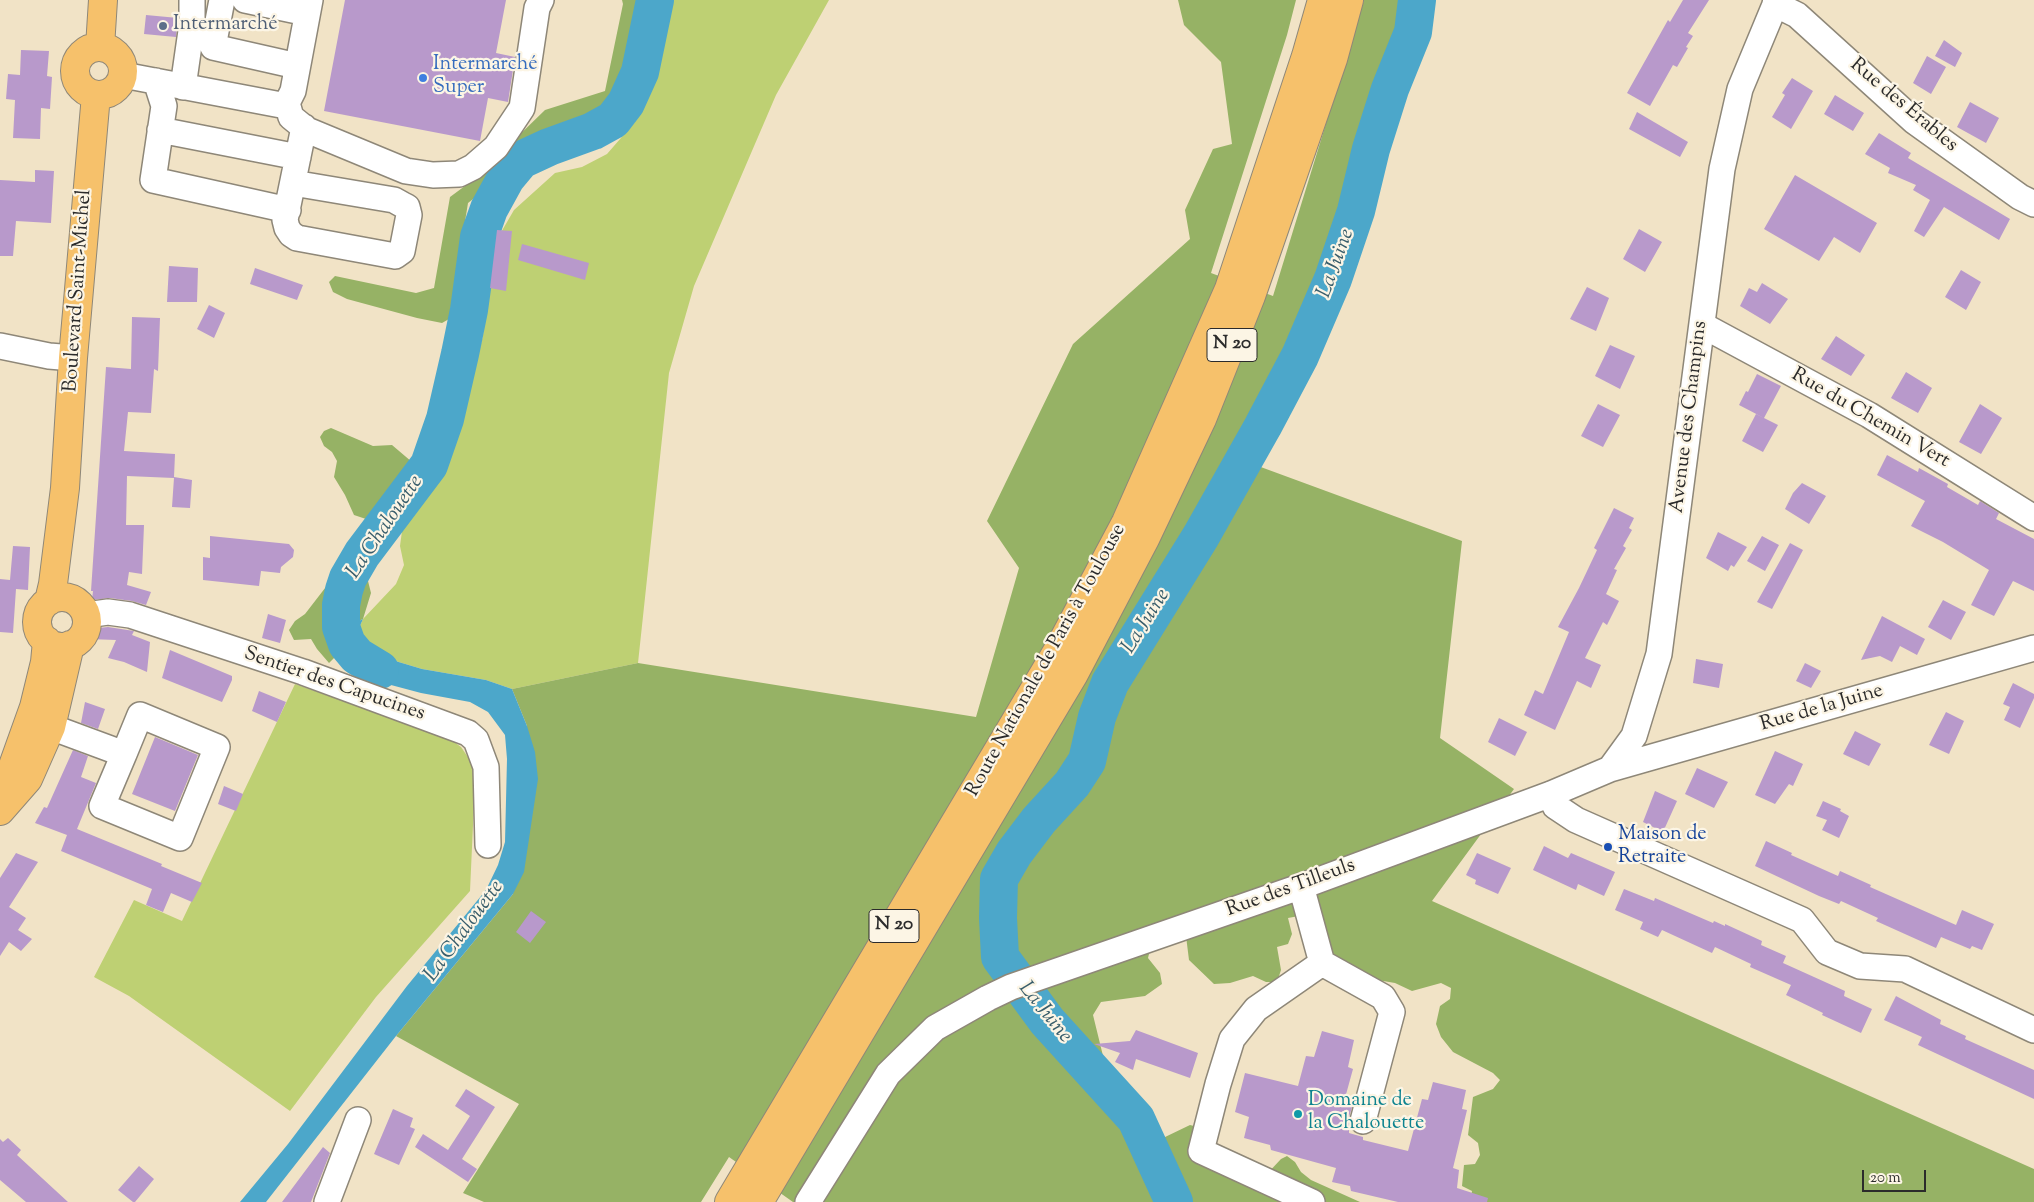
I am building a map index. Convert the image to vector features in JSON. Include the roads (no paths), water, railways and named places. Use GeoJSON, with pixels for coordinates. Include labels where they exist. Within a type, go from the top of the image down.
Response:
{"type":"FeatureCollection","features":[{"type":"Feature","properties":{"kind":"main road"},"geometry":{"type":"LineString","coordinates":[[100,47],[103,0]]}},
{"type":"Feature","properties":{"kind":"main road","name":"Route Nationale de Paris à Toulouse"},"geometry":{"type":"LineString","coordinates":[[730,1202],[1058,650],[1126,522],[1229,289],[1306,56],[1322,0]]}},
{"type":"Feature","properties":{"kind":"main road","name":"Route Nationale de Paris à Toulouse"},"geometry":{"type":"LineString","coordinates":[[759,1202],[1074,674],[1145,539],[1202,419],[1252,296],[1333,59],[1349,0]]}},
{"type":"Feature","properties":{"kind":"main road"},"geometry":{"type":"LineString","coordinates":[[100,47],[116,54],[121,60],[123,75],[114,90],[108,94],[96,95],[88,93],[77,83],[74,68],[76,61],[86,50],[100,47]]}},
{"type":"Feature","properties":{"kind":"main road","name":"Boulevard Saint-Michel"},"geometry":{"type":"LineString","coordinates":[[70,605],[65,488],[73,358],[96,95]]}},
{"type":"Feature","properties":{"kind":"main road"},"geometry":{"type":"LineString","coordinates":[[0,811],[28,779],[43,717],[45,662],[58,643],[83,636],[86,630],[70,605],[40,610],[37,621],[41,635],[58,643]]}},
{"type":"Feature","properties":{"kind":"main road"},"geometry":{"type":"LineString","coordinates":[[0,803],[43,717]]}},
{"type":"Feature","properties":{"kind":"street"},"geometry":{"type":"LineString","coordinates":[[183,87],[192,24],[192,0]]}},
{"type":"Feature","properties":{"kind":"street"},"geometry":{"type":"LineString","coordinates":[[222,0],[213,47],[297,66]]}},
{"type":"Feature","properties":{"kind":"street"},"geometry":{"type":"LineString","coordinates":[[245,0],[308,7],[293,91],[287,103],[291,117],[304,127],[406,171],[433,176],[459,174],[473,167],[496,147],[522,108],[537,8],[541,0]]}},
{"type":"Feature","properties":{"kind":"street","name":"Rue des Érables"},"geometry":{"type":"LineString","coordinates":[[1776,2],[1797,15],[1914,120],[2020,197],[2034,204]]}},
{"type":"Feature","properties":{"kind":"street","name":"Avenue des Champins"},"geometry":{"type":"LineString","coordinates":[[1610,769],[1634,736],[1659,654],[1722,170],[1740,88],[1776,2]]}},
{"type":"Feature","properties":{"kind":"street"},"geometry":{"type":"LineString","coordinates":[[123,75],[280,105],[287,103]]}},
{"type":"Feature","properties":{"kind":"street"},"geometry":{"type":"LineString","coordinates":[[156,82],[164,106],[153,180],[288,210]]}},
{"type":"Feature","properties":{"kind":"street"},"geometry":{"type":"LineString","coordinates":[[293,183],[394,200],[403,205],[409,215],[402,252],[395,256],[297,238],[291,234],[287,228],[286,220],[288,210],[293,183],[298,157],[304,127]]}},
{"type":"Feature","properties":{"kind":"street"},"geometry":{"type":"LineString","coordinates":[[160,130],[298,157]]}},
{"type":"Feature","properties":{"kind":"street","name":"Rue du Chemin Vert"},"geometry":{"type":"LineString","coordinates":[[1702,325],[1869,415],[2034,518]]}},
{"type":"Feature","properties":{"kind":"street"},"geometry":{"type":"LineString","coordinates":[[0,346],[49,356],[73,358]]}},
{"type":"Feature","properties":{"kind":"street","name":"Sentier des Capucines"},"geometry":{"type":"LineString","coordinates":[[70,605],[130,615],[303,672],[468,733],[476,740],[486,767],[488,845]]}},
{"type":"Feature","properties":{"kind":"street","name":"Rue de la Juine"},"geometry":{"type":"LineString","coordinates":[[1610,769],[2034,648]]}},
{"type":"Feature","properties":{"kind":"street"},"geometry":{"type":"LineString","coordinates":[[140,715],[217,747],[180,838],[102,806],[124,754],[140,715]]}},
{"type":"Feature","properties":{"kind":"street"},"geometry":{"type":"LineString","coordinates":[[43,717],[124,754]]}},
{"type":"Feature","properties":{"kind":"street"},"geometry":{"type":"LineString","coordinates":[[1610,769],[1552,794],[1555,806],[1576,820],[1802,920],[1827,952],[1860,966],[1905,969],[2034,1030]]}},
{"type":"Feature","properties":{"kind":"street","name":"Rue des Tilleuls"},"geometry":{"type":"LineString","coordinates":[[808,1202],[888,1074],[935,1028],[1018,985],[1301,886],[1552,794]]}},
{"type":"Feature","properties":{"kind":"street"},"geometry":{"type":"LineString","coordinates":[[1301,886],[1322,963],[1383,997],[1392,1012],[1363,1121]]}},
{"type":"Feature","properties":{"kind":"street"},"geometry":{"type":"LineString","coordinates":[[1312,1202],[1201,1151],[1232,1039],[1256,1009],[1322,963]]}},
{"type":"Feature","properties":{"kind":"street"},"geometry":{"type":"LineString","coordinates":[[327,1202],[358,1120]]}},
{"type":"Feature","properties":{"kind":"water"},"geometry":{"type":"Polygon","coordinates":[[[363,619],[359,628],[362,645],[382,657],[422,669],[486,680],[512,689],[535,752],[538,779],[524,872],[513,894],[396,1036],[266,1202],[240,1202],[288,1144],[407,986],[486,890],[498,865],[505,842],[507,759],[505,735],[488,712],[470,702],[421,693],[376,681],[335,657],[338,643],[352,624],[363,619]]]}},
{"type":"Feature","properties":{"kind":"waterway","name":"La Chalouette"},"geometry":{"type":"LineString","coordinates":[[380,670],[357,656],[347,644],[341,627],[341,605],[344,590],[348,578],[362,554],[429,465],[445,419],[469,310],[479,237],[489,209],[506,178],[521,160],[549,147],[593,131],[613,120],[626,103],[640,72],[655,0]]}},
{"type":"Feature","properties":{"kind":"waterway","name":"La Juine"},"geometry":{"type":"LineString","coordinates":[[1174,1202],[1136,1119],[1047,1021],[1000,957],[999,879],[1014,853],[1039,820],[1072,784],[1087,761],[1097,717],[1110,683],[1201,536],[1300,356],[1333,279],[1356,211],[1371,149],[1390,89],[1413,32],[1417,0]]}},
{"type":"Feature","properties":{"kind":"place","name":"Intermarché"},"geometry":{"type":"Point","coordinates":[163,26]}},
{"type":"Feature","properties":{"kind":"place","name":"Intermarché Super"},"geometry":{"type":"Point","coordinates":[423,78]}},
{"type":"Feature","properties":{"kind":"place","name":"Maison de Retraite"},"geometry":{"type":"Point","coordinates":[1608,847]}},
{"type":"Feature","properties":{"kind":"place","name":"Domaine de la Chalouette"},"geometry":{"type":"Point","coordinates":[1298,1114]}}]}
